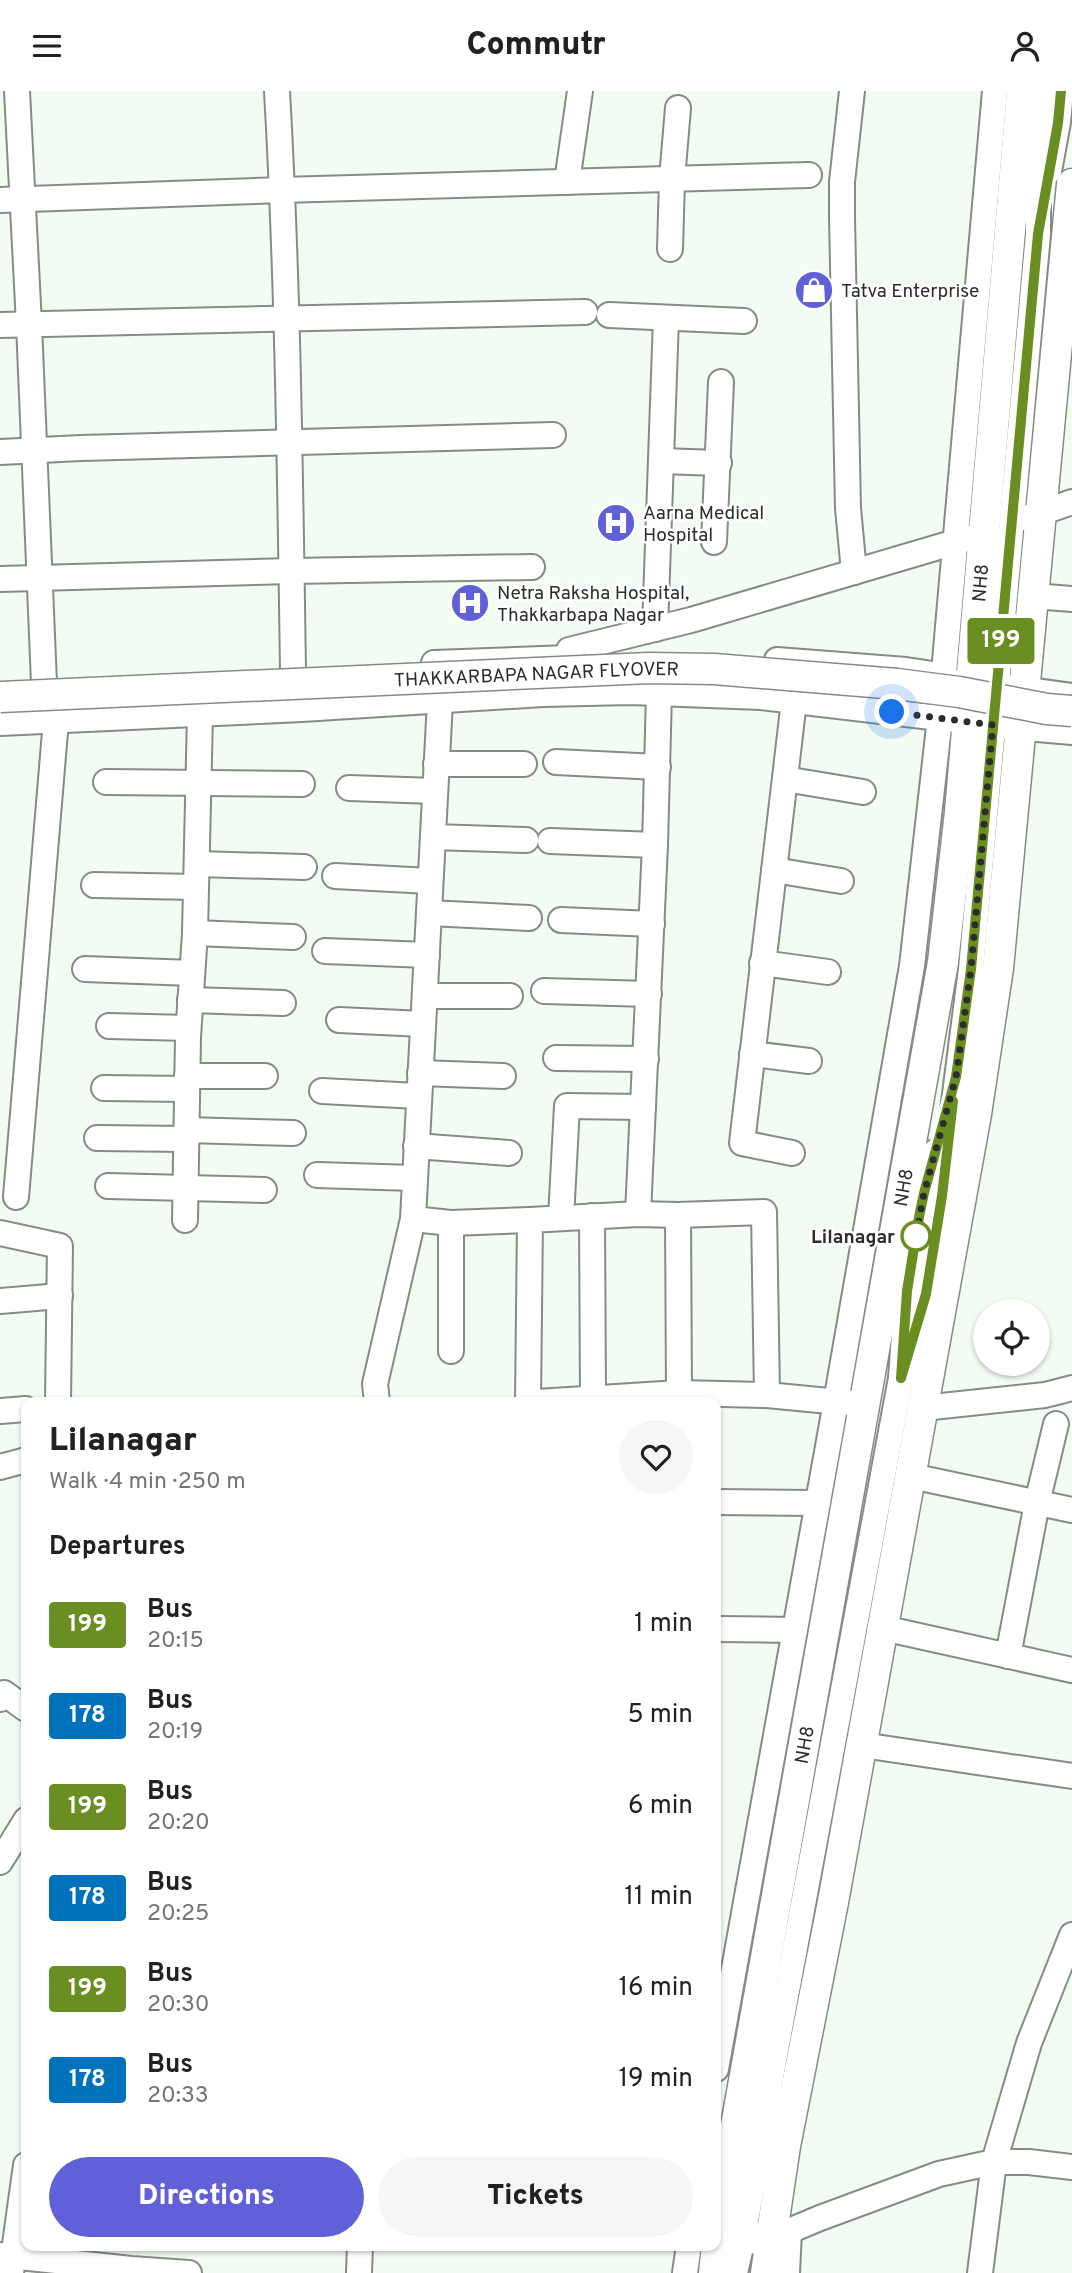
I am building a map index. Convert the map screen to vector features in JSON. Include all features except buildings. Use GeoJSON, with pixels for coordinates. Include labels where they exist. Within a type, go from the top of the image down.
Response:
{"type":"FeatureCollection","features":[{"type":"Feature","properties":{"kind":"main road","name":"NH8"},"geometry":{"type":"LineString","coordinates":[[766,2273],[755,2236],[851,1403],[943,962],[980,723],[984,683],[970,538],[1022,91]]}},
{"type":"Feature","properties":{"kind":"main road","name":"NH8"},"geometry":{"type":"LineString","coordinates":[[714,2273],[755,2236],[785,2146],[834,1902],[976,1114],[998,968],[980,723],[984,683],[1034,596],[1072,184]]}},
{"type":"Feature","properties":{"kind":"main road","name":"THAKKARBAPA NAGAR FLYOVER"},"geometry":{"type":"LineString","coordinates":[[0,697],[649,668],[714,669],[897,684],[1072,711]]}},
{"type":"Feature","properties":{"kind":"main road","name":"THAKKARBAPA NAGAR FLYOVER"},"geometry":{"type":"LineString","coordinates":[[0,709],[649,679],[713,681],[896,696],[958,703],[1046,720],[1072,722]]}},
{"type":"Feature","properties":{"kind":"street"},"geometry":{"type":"LineString","coordinates":[[17,91],[11,199],[29,324],[44,683]]}},
{"type":"Feature","properties":{"kind":"street"},"geometry":{"type":"LineString","coordinates":[[277,91],[290,444],[293,670]]}},
{"type":"Feature","properties":{"kind":"street"},"geometry":{"type":"LineString","coordinates":[[567,182],[580,91]]}},
{"type":"Feature","properties":{"kind":"street"},"geometry":{"type":"LineString","coordinates":[[852,91],[842,182],[842,217],[848,508],[853,572]]}},
{"type":"Feature","properties":{"kind":"street"},"geometry":{"type":"LineString","coordinates":[[970,538],[995,91]]}},
{"type":"Feature","properties":{"kind":"street"},"geometry":{"type":"LineString","coordinates":[[1038,234],[1038,123],[1041,91]]}},
{"type":"Feature","properties":{"kind":"street"},"geometry":{"type":"LineString","coordinates":[[984,683],[1012,524],[1038,234],[1058,123],[1061,91]]}},
{"type":"Feature","properties":{"kind":"street"},"geometry":{"type":"LineString","coordinates":[[670,249],[678,108]]}},
{"type":"Feature","properties":{"kind":"street"},"geometry":{"type":"LineString","coordinates":[[11,199],[809,176]]}},
{"type":"Feature","properties":{"kind":"street"},"geometry":{"type":"LineString","coordinates":[[0,325],[286,317],[597,313],[744,321]]}},
{"type":"Feature","properties":{"kind":"street"},"geometry":{"type":"LineString","coordinates":[[655,629],[666,318]]}},
{"type":"Feature","properties":{"kind":"street"},"geometry":{"type":"LineString","coordinates":[[715,542],[721,382]]}},
{"type":"Feature","properties":{"kind":"street"},"geometry":{"type":"LineString","coordinates":[[0,452],[553,435]]}},
{"type":"Feature","properties":{"kind":"street"},"geometry":{"type":"LineString","coordinates":[[662,461],[719,463]]}},
{"type":"Feature","properties":{"kind":"street"},"geometry":{"type":"LineString","coordinates":[[541,657],[655,629],[970,538],[1072,502]]}},
{"type":"Feature","properties":{"kind":"street"},"geometry":{"type":"LineString","coordinates":[[0,579],[532,567]]}},
{"type":"Feature","properties":{"kind":"street"},"geometry":{"type":"LineString","coordinates":[[1034,596],[1072,600]]}},
{"type":"Feature","properties":{"kind":"street"},"geometry":{"type":"LineString","coordinates":[[0,685],[541,657],[671,656],[795,661],[906,670],[1072,696]]}},
{"type":"Feature","properties":{"kind":"street"},"geometry":{"type":"LineString","coordinates":[[541,657],[543,694]]}},
{"type":"Feature","properties":{"kind":"street"},"geometry":{"type":"LineString","coordinates":[[638,1214],[656,845],[659,693]]}},
{"type":"Feature","properties":{"kind":"street"},"geometry":{"type":"LineString","coordinates":[[0,723],[543,694],[659,693],[761,697],[1072,732]]}},
{"type":"Feature","properties":{"kind":"street"},"geometry":{"type":"LineString","coordinates":[[376,1397],[375,1384],[412,1219],[440,701]]}},
{"type":"Feature","properties":{"kind":"street"},"geometry":{"type":"LineString","coordinates":[[792,1153],[742,1143],[794,701]]}},
{"type":"Feature","properties":{"kind":"street"},"geometry":{"type":"LineString","coordinates":[[185,1220],[188,1028],[195,933],[200,714]]}},
{"type":"Feature","properties":{"kind":"street"},"geometry":{"type":"LineString","coordinates":[[16,1197],[56,720]]}},
{"type":"Feature","properties":{"kind":"street"},"geometry":{"type":"LineString","coordinates":[[744,2273],[755,2236],[773,2067],[901,1378],[926,1294],[942,1196],[971,969],[980,723]]}},
{"type":"Feature","properties":{"kind":"street"},"geometry":{"type":"LineString","coordinates":[[556,762],[658,767]]}},
{"type":"Feature","properties":{"kind":"street"},"geometry":{"type":"LineString","coordinates":[[436,764],[524,764]]}},
{"type":"Feature","properties":{"kind":"street"},"geometry":{"type":"LineString","coordinates":[[785,779],[863,792]]}},
{"type":"Feature","properties":{"kind":"street"},"geometry":{"type":"LineString","coordinates":[[106,782],[302,784]]}},
{"type":"Feature","properties":{"kind":"street"},"geometry":{"type":"LineString","coordinates":[[349,788],[434,791]]}},
{"type":"Feature","properties":{"kind":"street"},"geometry":{"type":"LineString","coordinates":[[433,838],[656,845]]}},
{"type":"Feature","properties":{"kind":"street"},"geometry":{"type":"LineString","coordinates":[[94,885],[304,867]]}},
{"type":"Feature","properties":{"kind":"street"},"geometry":{"type":"LineString","coordinates":[[774,870],[841,881]]}},
{"type":"Feature","properties":{"kind":"street"},"geometry":{"type":"LineString","coordinates":[[335,876],[430,881]]}},
{"type":"Feature","properties":{"kind":"street"},"geometry":{"type":"LineString","coordinates":[[429,913],[529,918]]}},
{"type":"Feature","properties":{"kind":"street"},"geometry":{"type":"LineString","coordinates":[[561,920],[652,924]]}},
{"type":"Feature","properties":{"kind":"street"},"geometry":{"type":"LineString","coordinates":[[195,933],[293,937]]}},
{"type":"Feature","properties":{"kind":"street"},"geometry":{"type":"LineString","coordinates":[[325,951],[427,955]]}},
{"type":"Feature","properties":{"kind":"street"},"geometry":{"type":"LineString","coordinates":[[762,963],[828,972]]}},
{"type":"Feature","properties":{"kind":"street"},"geometry":{"type":"LineString","coordinates":[[85,969],[192,973]]}},
{"type":"Feature","properties":{"kind":"street"},"geometry":{"type":"LineString","coordinates":[[544,991],[649,994]]}},
{"type":"Feature","properties":{"kind":"street"},"geometry":{"type":"LineString","coordinates":[[426,996],[510,996]]}},
{"type":"Feature","properties":{"kind":"street"},"geometry":{"type":"LineString","coordinates":[[190,1000],[283,1003]]}},
{"type":"Feature","properties":{"kind":"street"},"geometry":{"type":"LineString","coordinates":[[339,1020],[423,1024]]}},
{"type":"Feature","properties":{"kind":"street"},"geometry":{"type":"LineString","coordinates":[[108,1025],[188,1028]]}},
{"type":"Feature","properties":{"kind":"street"},"geometry":{"type":"LineString","coordinates":[[751,1054],[809,1061]]}},
{"type":"Feature","properties":{"kind":"street"},"geometry":{"type":"LineString","coordinates":[[556,1058],[646,1059]]}},
{"type":"Feature","properties":{"kind":"street"},"geometry":{"type":"LineString","coordinates":[[104,1088],[265,1076]]}},
{"type":"Feature","properties":{"kind":"street"},"geometry":{"type":"LineString","coordinates":[[322,1091],[503,1076]]}},
{"type":"Feature","properties":{"kind":"street"},"geometry":{"type":"LineString","coordinates":[[561,1218],[566,1107],[643,1107]]}},
{"type":"Feature","properties":{"kind":"street"},"geometry":{"type":"LineString","coordinates":[[97,1138],[293,1133]]}},
{"type":"Feature","properties":{"kind":"street"},"geometry":{"type":"LineString","coordinates":[[416,1146],[509,1153]]}},
{"type":"Feature","properties":{"kind":"street"},"geometry":{"type":"LineString","coordinates":[[317,1175],[414,1178]]}},
{"type":"Feature","properties":{"kind":"street"},"geometry":{"type":"LineString","coordinates":[[108,1186],[264,1190]]}},
{"type":"Feature","properties":{"kind":"street"},"geometry":{"type":"LineString","coordinates":[[412,1219],[451,1223],[638,1214],[764,1212],[767,1395]]}},
{"type":"Feature","properties":{"kind":"street"},"geometry":{"type":"LineString","coordinates":[[678,1215],[679,1394]]}},
{"type":"Feature","properties":{"kind":"street"},"geometry":{"type":"LineString","coordinates":[[592,1216],[593,1397]]}},
{"type":"Feature","properties":{"kind":"street"},"geometry":{"type":"LineString","coordinates":[[528,1397],[530,1220]]}},
{"type":"Feature","properties":{"kind":"street"},"geometry":{"type":"LineString","coordinates":[[451,1223],[451,1352]]}},
{"type":"Feature","properties":{"kind":"street"},"geometry":{"type":"LineString","coordinates":[[0,1233],[60,1246],[58,1397]]}},
{"type":"Feature","properties":{"kind":"street"},"geometry":{"type":"LineString","coordinates":[[0,1301],[60,1296]]}},
{"type":"Feature","properties":{"kind":"street"},"geometry":{"type":"LineString","coordinates":[[923,1408],[1045,1395],[1072,1388]]}},
{"type":"Feature","properties":{"kind":"street"},"geometry":{"type":"LineString","coordinates":[[627,1397],[679,1394],[767,1395],[851,1403],[818,1503],[795,1630],[728,1933],[721,2012]]}},
{"type":"Feature","properties":{"kind":"street"},"geometry":{"type":"LineString","coordinates":[[0,1411],[21,1409]]}},
{"type":"Feature","properties":{"kind":"street"},"geometry":{"type":"LineString","coordinates":[[1007,1656],[1037,1503],[1056,1425]]}},
{"type":"Feature","properties":{"kind":"street"},"geometry":{"type":"LineString","coordinates":[[911,1476],[1072,1510]]}},
{"type":"Feature","properties":{"kind":"street"},"geometry":{"type":"LineString","coordinates":[[721,1502],[818,1503]]}},
{"type":"Feature","properties":{"kind":"street"},"geometry":{"type":"LineString","coordinates":[[883,1628],[1072,1671]]}},
{"type":"Feature","properties":{"kind":"street"},"geometry":{"type":"LineString","coordinates":[[721,1629],[795,1630]]}},
{"type":"Feature","properties":{"kind":"street"},"geometry":{"type":"LineString","coordinates":[[1,1694],[21,1706]]}},
{"type":"Feature","properties":{"kind":"street"},"geometry":{"type":"LineString","coordinates":[[862,1745],[1072,1776]]}},
{"type":"Feature","properties":{"kind":"street"},"geometry":{"type":"LineString","coordinates":[[0,1862],[21,1828]]}},
{"type":"Feature","properties":{"kind":"street"},"geometry":{"type":"LineString","coordinates":[[980,2273],[994,2162],[1029,2043],[1072,1935]]}},
{"type":"Feature","properties":{"kind":"street"},"geometry":{"type":"LineString","coordinates":[[735,2273],[755,2236],[939,2175],[994,2162],[1029,2162],[1072,2167]]}},
{"type":"Feature","properties":{"kind":"street"},"geometry":{"type":"LineString","coordinates":[[21,2192],[8,2261],[189,2273]]}},
{"type":"Feature","properties":{"kind":"street"},"geometry":{"type":"LineString","coordinates":[[755,2236],[787,2273]]}},
{"type":"Feature","properties":{"kind":"street"},"geometry":{"type":"LineString","coordinates":[[359,2273],[360,2251]]}},
{"type":"Feature","properties":{"kind":"street"},"geometry":{"type":"LineString","coordinates":[[685,2273],[688,2251]]}},
{"type":"Feature","properties":{"kind":"bus line","name":"199"},"geometry":{"type":"LineString","coordinates":[[953,1101],[942,1196],[926,1294],[901,1378],[907,1291],[919,1217],[956,1077],[971,969],[1038,234],[1058,123],[1061,91]]}},
{"type":"Feature","properties":{"kind":"place","name":"Tatva Enterprise"},"geometry":{"type":"Point","coordinates":[814,290]}},
{"type":"Feature","properties":{"kind":"place","name":"Aarna Medical Hospital"},"geometry":{"type":"Point","coordinates":[616,523]}},
{"type":"Feature","properties":{"kind":"place","name":"Netra Raksha Hospital, Thakkarbapa Nagar"},"geometry":{"type":"Point","coordinates":[470,603]}},
{"type":"Feature","properties":{"kind":"place","name":"Lilanagar"},"geometry":{"type":"Point","coordinates":[916,1236]}},
{"type":"Feature","properties":{"kind":"route"},"geometry":{"type":"LineString","coordinates":[[892,712],[993,725],[971,969],[956,1077],[924,1193],[915,1242],[916,1236]]}}]}
